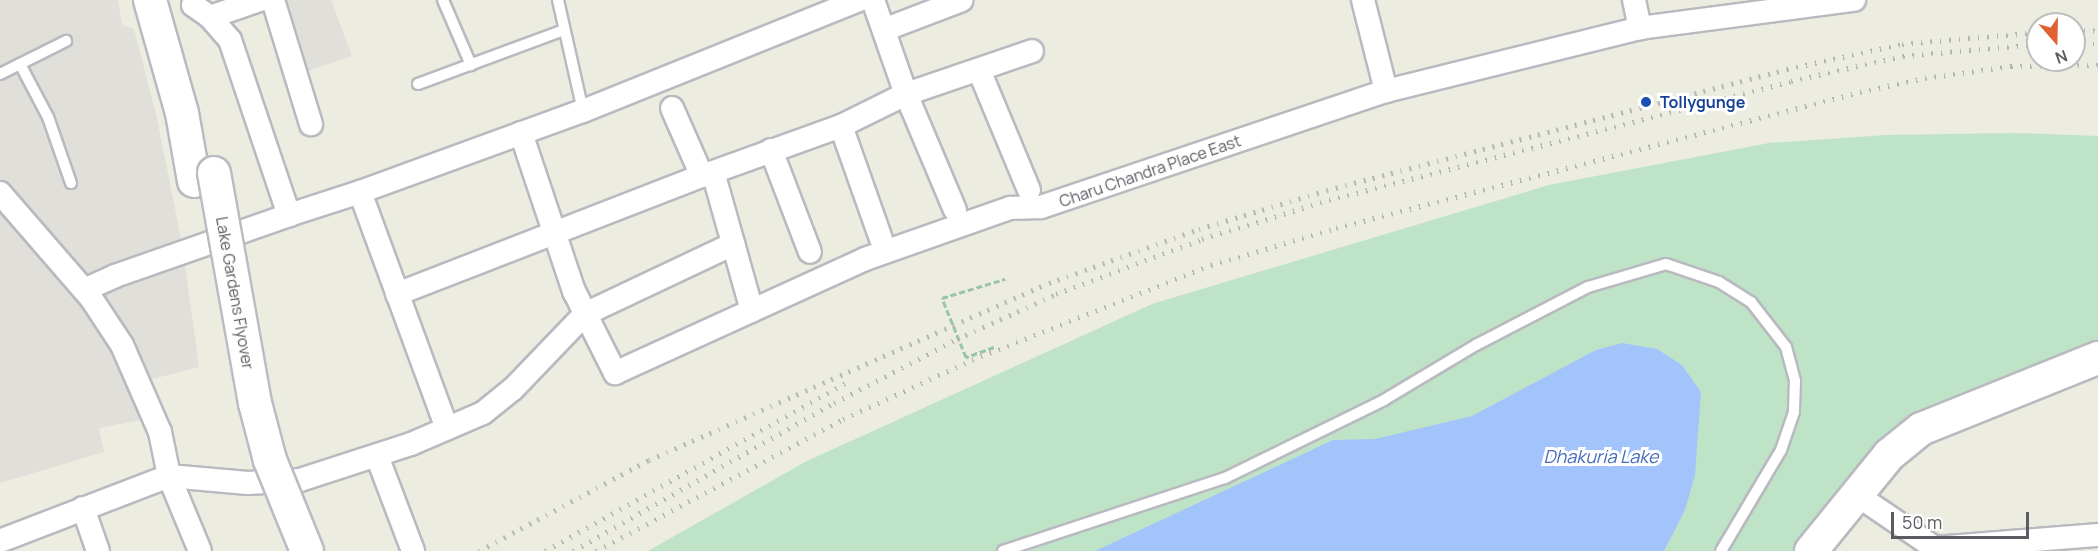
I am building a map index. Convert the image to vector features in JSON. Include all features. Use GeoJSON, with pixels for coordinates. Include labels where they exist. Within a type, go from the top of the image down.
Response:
{"type":"FeatureCollection","features":[{"type":"Feature","properties":{"kind":"main road","name":"Lake Gardens Flyover"},"geometry":{"type":"LineString","coordinates":[[150,0],[184,17],[231,389],[284,551]]}},
{"type":"Feature","properties":{"kind":"main road","name":"Lake Gardens Flyover"},"geometry":{"type":"LineString","coordinates":[[204,177],[270,460],[307,551]]}},
{"type":"Feature","properties":{"kind":"main road"},"geometry":{"type":"LineString","coordinates":[[1811,551],[1889,455],[1921,429],[2098,358]]}},
{"type":"Feature","properties":{"kind":"street"},"geometry":{"type":"LineString","coordinates":[[184,17],[260,0]]}},
{"type":"Feature","properties":{"kind":"street"},"geometry":{"type":"LineString","coordinates":[[273,0],[311,124]]}},
{"type":"Feature","properties":{"kind":"street"},"geometry":{"type":"LineString","coordinates":[[84,290],[115,276],[360,192],[583,111],[859,0]]}},
{"type":"Feature","properties":{"kind":"street"},"geometry":{"type":"LineString","coordinates":[[873,0],[886,29],[906,94],[955,210]]}},
{"type":"Feature","properties":{"kind":"street"},"geometry":{"type":"LineString","coordinates":[[886,29],[962,0]]}},
{"type":"Feature","properties":{"kind":"street"},"geometry":{"type":"LineString","coordinates":[[1363,0],[1386,92]]}},
{"type":"Feature","properties":{"kind":"street"},"geometry":{"type":"LineString","coordinates":[[1634,0],[1640,28]]}},
{"type":"Feature","properties":{"kind":"street","name":"Charu Chandra Place East"},"geometry":{"type":"LineString","coordinates":[[520,133],[553,233],[585,314],[615,373],[865,259],[1010,208],[1041,207],[1386,92],[1640,28],[1805,4],[1854,0]]}},
{"type":"Feature","properties":{"kind":"street"},"geometry":{"type":"LineString","coordinates":[[184,17],[230,40],[246,81],[289,215]]}},
{"type":"Feature","properties":{"kind":"street"},"geometry":{"type":"LineString","coordinates":[[397,294],[771,150],[841,126],[906,94],[1032,51]]}},
{"type":"Feature","properties":{"kind":"street"},"geometry":{"type":"LineString","coordinates":[[979,70],[1029,190]]}},
{"type":"Feature","properties":{"kind":"street"},"geometry":{"type":"LineString","coordinates":[[672,108],[708,174],[733,244],[752,311]]}},
{"type":"Feature","properties":{"kind":"street"},"geometry":{"type":"LineString","coordinates":[[841,126],[880,239]]}},
{"type":"Feature","properties":{"kind":"street"},"geometry":{"type":"LineString","coordinates":[[771,150],[810,252]]}},
{"type":"Feature","properties":{"kind":"street"},"geometry":{"type":"LineString","coordinates":[[360,192],[447,429]]}},
{"type":"Feature","properties":{"kind":"street"},"geometry":{"type":"LineString","coordinates":[[0,193],[84,290],[122,345],[145,392],[160,432],[169,476],[200,551]]}},
{"type":"Feature","properties":{"kind":"street"},"geometry":{"type":"LineString","coordinates":[[8,543],[83,508],[169,476],[248,483],[300,480],[377,456],[447,429],[483,413],[513,389],[585,314],[733,244]]}},
{"type":"Feature","properties":{"kind":"street"},"geometry":{"type":"LineString","coordinates":[[377,456],[413,551]]}},
{"type":"Feature","properties":{"kind":"street"},"geometry":{"type":"LineString","coordinates":[[1857,495],[1935,548],[2098,535]]}},
{"type":"Feature","properties":{"kind":"street"},"geometry":{"type":"LineString","coordinates":[[83,508],[98,551]]}},
{"type":"Feature","properties":{"kind":"lane"},"geometry":{"type":"LineString","coordinates":[[443,0],[471,65]]}},
{"type":"Feature","properties":{"kind":"lane"},"geometry":{"type":"LineString","coordinates":[[558,0],[583,111]]}},
{"type":"Feature","properties":{"kind":"lane"},"geometry":{"type":"LineString","coordinates":[[418,84],[564,30]]}},
{"type":"Feature","properties":{"kind":"lane"},"geometry":{"type":"LineString","coordinates":[[0,74],[66,40]]}},
{"type":"Feature","properties":{"kind":"lane"},"geometry":{"type":"LineString","coordinates":[[20,64],[48,117],[71,183]]}},
{"type":"Feature","properties":{"kind":"lane"},"geometry":{"type":"LineString","coordinates":[[1004,551],[1225,478],[1384,400],[1476,345],[1588,287],[1666,264],[1719,282],[1751,302],[1786,347],[1795,381],[1794,412],[1781,450],[1721,551]]}},
{"type":"Feature","properties":{"kind":"path"},"geometry":{"type":"LineString","coordinates":[[994,347],[966,357],[942,298],[1005,279]]}},
{"type":"Feature","properties":{"kind":"shaded area"},"geometry":{"type":"Polygon","coordinates":[[[0,0],[118,0],[122,25],[134,29],[156,114],[181,238],[199,367],[137,383],[151,418],[99,428],[104,452],[0,483],[0,0]]]}},
{"type":"Feature","properties":{"kind":"shaded area"},"geometry":{"type":"Polygon","coordinates":[[[279,0],[331,0],[352,56],[299,74],[279,0]]]}},
{"type":"Feature","properties":{"kind":"green space"},"geometry":{"type":"Polygon","coordinates":[[[2015,133],[2098,136],[2098,346],[1897,427],[1797,551],[648,551],[805,462],[1152,304],[1549,185],[1769,143],[1886,135],[2015,133]]]}},
{"type":"Feature","properties":{"kind":"water","name":"Dhakuria Lake"},"geometry":{"type":"Polygon","coordinates":[[[1622,343],[1657,349],[1682,365],[1701,392],[1695,475],[1685,510],[1664,551],[1095,551],[1333,440],[1375,439],[1472,416],[1596,350],[1622,343]]]}},
{"type":"Feature","properties":{"kind":"railway"},"geometry":{"type":"LineString","coordinates":[[2086,30],[2098,31]]}},
{"type":"Feature","properties":{"kind":"railway"},"geometry":{"type":"LineString","coordinates":[[479,551],[649,460],[1049,283],[1199,229],[1327,190],[1787,69],[1902,44],[2026,33]]}},
{"type":"Feature","properties":{"kind":"railway"},"geometry":{"type":"LineString","coordinates":[[2086,44],[2098,44]]}},
{"type":"Feature","properties":{"kind":"railway"},"geometry":{"type":"LineString","coordinates":[[573,551],[834,403],[957,339],[1056,294],[1202,239],[1329,200],[1791,81],[1903,56],[2026,45]]}},
{"type":"Feature","properties":{"kind":"railway"},"geometry":{"type":"LineString","coordinates":[[596,551],[843,419],[972,360],[1211,265],[1336,228],[1860,92],[1925,78],[2011,66],[2098,65]]}},
{"type":"Feature","properties":{"kind":"railway"},"geometry":{"type":"LineString","coordinates":[[545,551],[848,382]]}},
{"type":"Feature","properties":{"kind":"place","name":"Tollygunge"},"geometry":{"type":"Point","coordinates":[1646,102]}}]}
